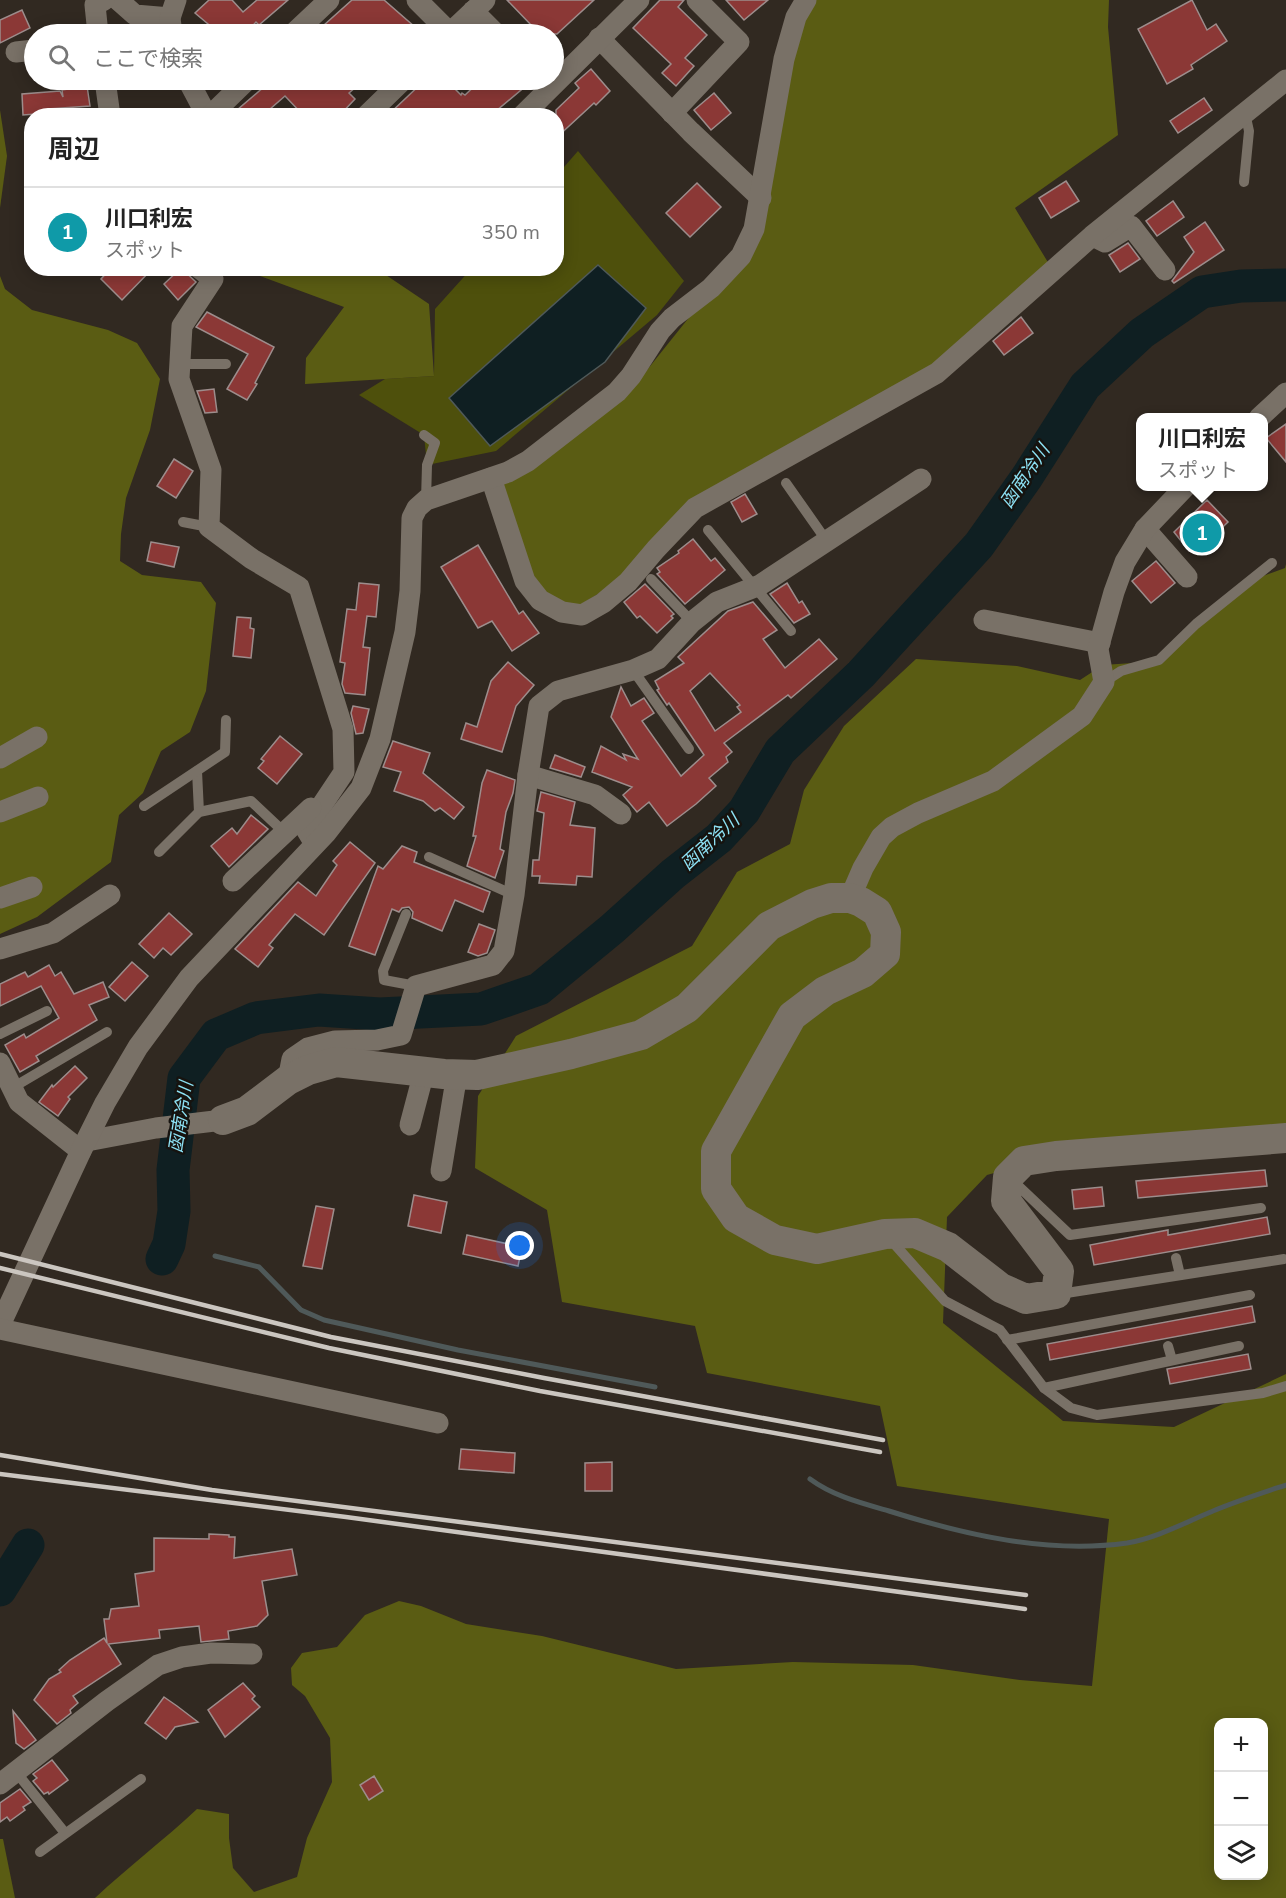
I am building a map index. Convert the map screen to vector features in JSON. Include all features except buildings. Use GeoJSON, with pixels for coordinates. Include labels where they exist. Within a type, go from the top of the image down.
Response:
{"type":"FeatureCollection","features":[{"type":"Feature","properties":{"kind":"street"},"geometry":{"type":"LineString","coordinates":[[97,24],[95,5],[104,0]]}},
{"type":"Feature","properties":{"kind":"street"},"geometry":{"type":"LineString","coordinates":[[118,0],[135,15],[172,18]]}},
{"type":"Feature","properties":{"kind":"street"},"geometry":{"type":"LineString","coordinates":[[304,24],[329,0]]}},
{"type":"Feature","properties":{"kind":"street"},"geometry":{"type":"LineString","coordinates":[[417,0],[440,24]]}},
{"type":"Feature","properties":{"kind":"street"},"geometry":{"type":"LineString","coordinates":[[564,67],[639,0]]}},
{"type":"Feature","properties":{"kind":"street"},"geometry":{"type":"LineString","coordinates":[[672,113],[739,42],[697,0]]}},
{"type":"Feature","properties":{"kind":"street"},"geometry":{"type":"LineString","coordinates":[[438,1423],[0,1327],[105,1103],[138,1047],[189,978],[315,844],[361,788],[380,739],[405,632],[410,591],[412,518],[417,508],[426,500],[508,472],[528,461],[617,392],[632,376],[660,331],[672,318],[711,288],[741,256],[754,229],[784,59],[796,17],[806,0]]}},
{"type":"Feature","properties":{"kind":"street"},"geometry":{"type":"LineString","coordinates":[[460,24],[479,5],[490,24]]}},
{"type":"Feature","properties":{"kind":"street"},"geometry":{"type":"LineString","coordinates":[[599,38],[760,198]]}},
{"type":"Feature","properties":{"kind":"street"},"geometry":{"type":"LineString","coordinates":[[491,478],[525,581],[540,600],[562,612],[582,615],[603,603],[628,582],[695,508],[937,373],[1092,236],[1286,80]]}},
{"type":"Feature","properties":{"kind":"street"},"geometry":{"type":"LineString","coordinates":[[106,90],[109,108]]}},
{"type":"Feature","properties":{"kind":"street"},"geometry":{"type":"LineString","coordinates":[[194,90],[204,108]]}},
{"type":"Feature","properties":{"kind":"street"},"geometry":{"type":"LineString","coordinates":[[217,108],[236,90]]}},
{"type":"Feature","properties":{"kind":"street"},"geometry":{"type":"LineString","coordinates":[[374,108],[393,90]]}},
{"type":"Feature","properties":{"kind":"street"},"geometry":{"type":"LineString","coordinates":[[528,108],[540,90]]}},
{"type":"Feature","properties":{"kind":"street"},"geometry":{"type":"LineString","coordinates":[[1092,236],[1105,242],[1131,226],[1165,270]]}},
{"type":"Feature","properties":{"kind":"street"},"geometry":{"type":"LineString","coordinates":[[209,276],[213,279],[182,326],[179,379],[211,470],[209,527],[252,559],[299,587],[343,729],[344,772],[306,830],[315,844]]}},
{"type":"Feature","properties":{"kind":"street"},"geometry":{"type":"LineString","coordinates":[[1264,413],[1286,393]]}},
{"type":"Feature","properties":{"kind":"street"},"geometry":{"type":"LineString","coordinates":[[288,1080],[292,1059],[308,1048],[335,1041],[377,1040],[400,1035],[416,986],[493,965],[504,951],[514,895],[528,775],[539,706],[558,691],[633,670],[658,659],[692,622],[717,602],[754,587],[921,479]]}},
{"type":"Feature","properties":{"kind":"street"},"geometry":{"type":"LineString","coordinates":[[850,898],[863,868],[881,837],[892,827],[918,813],[993,781],[1082,716],[1104,682],[1098,649],[1125,562],[1145,529],[1181,491]]}},
{"type":"Feature","properties":{"kind":"street"},"geometry":{"type":"LineString","coordinates":[[1145,529],[1187,577]]}},
{"type":"Feature","properties":{"kind":"street"},"geometry":{"type":"LineString","coordinates":[[984,620],[1100,643]]}},
{"type":"Feature","properties":{"kind":"street"},"geometry":{"type":"LineString","coordinates":[[0,758],[38,737]]}},
{"type":"Feature","properties":{"kind":"street"},"geometry":{"type":"LineString","coordinates":[[528,775],[595,795],[621,814]]}},
{"type":"Feature","properties":{"kind":"street"},"geometry":{"type":"LineString","coordinates":[[233,880],[336,785]]}},
{"type":"Feature","properties":{"kind":"street"},"geometry":{"type":"LineString","coordinates":[[0,812],[38,797]]}},
{"type":"Feature","properties":{"kind":"street"},"geometry":{"type":"LineString","coordinates":[[0,898],[32,887]]}},
{"type":"Feature","properties":{"kind":"street"},"geometry":{"type":"LineString","coordinates":[[0,949],[52,933],[110,895]]}},
{"type":"Feature","properties":{"kind":"street"},"geometry":{"type":"LineString","coordinates":[[0,1063],[6,1084],[19,1102],[84,1146],[156,1128],[223,1120],[247,1112],[288,1080],[308,1070],[336,1062],[424,1072],[477,1075],[641,1035],[687,1008],[769,926],[812,904],[831,898],[850,898],[877,912],[886,932],[885,954],[863,973],[825,991],[792,1016],[716,1151],[716,1189],[736,1218],[775,1240],[817,1249],[885,1234],[915,1233],[948,1247],[1001,1288],[1026,1299],[1056,1294],[1059,1271],[1006,1201],[1008,1177],[1024,1161],[1056,1156],[1286,1138]]}},
{"type":"Feature","properties":{"kind":"street"},"geometry":{"type":"LineString","coordinates":[[411,1125],[424,1072]]}},
{"type":"Feature","properties":{"kind":"street"},"geometry":{"type":"LineString","coordinates":[[441,1171],[457,1074]]}},
{"type":"Feature","properties":{"kind":"street"},"geometry":{"type":"LineString","coordinates":[[8,1778],[107,1701],[158,1665],[182,1657],[210,1653],[252,1654]]}},
{"type":"Feature","properties":{"kind":"lane"},"geometry":{"type":"LineString","coordinates":[[1244,182],[1249,131],[1245,113]]}},
{"type":"Feature","properties":{"kind":"lane"},"geometry":{"type":"LineString","coordinates":[[180,364],[226,364]]}},
{"type":"Feature","properties":{"kind":"lane"},"geometry":{"type":"LineString","coordinates":[[424,435],[435,443],[427,465],[426,500]]}},
{"type":"Feature","properties":{"kind":"lane"},"geometry":{"type":"LineString","coordinates":[[786,483],[826,540]]}},
{"type":"Feature","properties":{"kind":"lane"},"geometry":{"type":"LineString","coordinates":[[183,522],[209,527]]}},
{"type":"Feature","properties":{"kind":"lane"},"geometry":{"type":"LineString","coordinates":[[708,530],[791,631]]}},
{"type":"Feature","properties":{"kind":"lane"},"geometry":{"type":"LineString","coordinates":[[1104,682],[1121,671],[1159,660],[1196,624],[1272,563]]}},
{"type":"Feature","properties":{"kind":"lane"},"geometry":{"type":"LineString","coordinates":[[651,579],[692,622]]}},
{"type":"Feature","properties":{"kind":"lane"},"geometry":{"type":"LineString","coordinates":[[633,670],[689,749]]}},
{"type":"Feature","properties":{"kind":"lane"},"geometry":{"type":"LineString","coordinates":[[144,806],[225,752],[226,720]]}},
{"type":"Feature","properties":{"kind":"lane"},"geometry":{"type":"LineString","coordinates":[[197,771],[199,812]]}},
{"type":"Feature","properties":{"kind":"lane"},"geometry":{"type":"LineString","coordinates":[[159,852],[199,812],[251,801],[285,832]]}},
{"type":"Feature","properties":{"kind":"lane"},"geometry":{"type":"LineString","coordinates":[[429,857],[514,895]]}},
{"type":"Feature","properties":{"kind":"lane"},"geometry":{"type":"LineString","coordinates":[[406,914],[383,971],[384,980],[416,986]]}},
{"type":"Feature","properties":{"kind":"lane"},"geometry":{"type":"LineString","coordinates":[[0,1034],[47,1011]]}},
{"type":"Feature","properties":{"kind":"lane"},"geometry":{"type":"LineString","coordinates":[[6,1084],[107,1032]]}},
{"type":"Feature","properties":{"kind":"lane"},"geometry":{"type":"LineString","coordinates":[[1008,1177],[1070,1235],[1261,1208]]}},
{"type":"Feature","properties":{"kind":"lane"},"geometry":{"type":"LineString","coordinates":[[885,1234],[945,1301],[1000,1330],[1044,1388],[1071,1408],[1098,1415],[1263,1392],[1286,1386]]}},
{"type":"Feature","properties":{"kind":"lane"},"geometry":{"type":"LineString","coordinates":[[1176,1258],[1180,1275]]}},
{"type":"Feature","properties":{"kind":"lane"},"geometry":{"type":"LineString","coordinates":[[1056,1294],[1284,1258]]}},
{"type":"Feature","properties":{"kind":"lane"},"geometry":{"type":"LineString","coordinates":[[1007,1340],[1250,1295]]}},
{"type":"Feature","properties":{"kind":"lane"},"geometry":{"type":"LineString","coordinates":[[1168,1346],[1172,1360]]}},
{"type":"Feature","properties":{"kind":"lane"},"geometry":{"type":"LineString","coordinates":[[1044,1388],[1239,1346]]}},
{"type":"Feature","properties":{"kind":"lane"},"geometry":{"type":"LineString","coordinates":[[8,1778],[64,1833]]}},
{"type":"Feature","properties":{"kind":"lane"},"geometry":{"type":"LineString","coordinates":[[40,1852],[141,1779]]}},
{"type":"Feature","properties":{"kind":"shaded area"},"geometry":{"type":"Polygon","coordinates":[[[812,0],[1109,0],[1108,27],[1118,135],[1015,208],[1049,264],[940,360],[682,518],[614,584],[572,610],[525,581],[501,474],[639,380],[703,300],[752,233],[784,59],[812,0]]]}},
{"type":"Feature","properties":{"kind":"shaded area"},"geometry":{"type":"Polygon","coordinates":[[[0,110],[7,156],[0,208],[0,110]]]}},
{"type":"Feature","properties":{"kind":"shaded area"},"geometry":{"type":"Polygon","coordinates":[[[578,151],[684,281],[657,315],[496,451],[427,465],[424,435],[359,395],[385,379],[434,376],[435,309],[465,276],[564,276],[564,167],[578,151]]]}},
{"type":"Feature","properties":{"kind":"shaded area"},"geometry":{"type":"Polygon","coordinates":[[[598,265],[646,308],[605,362],[490,446],[449,398],[598,265]]]}},
{"type":"Feature","properties":{"kind":"shaded area"},"geometry":{"type":"Polygon","coordinates":[[[0,276],[5,289],[32,310],[108,330],[137,343],[160,379],[150,430],[126,498],[120,561],[142,575],[201,582],[216,603],[206,691],[190,732],[161,751],[143,793],[119,815],[111,862],[37,917],[0,934],[0,276]]]}},
{"type":"Feature","properties":{"kind":"shaded area"},"geometry":{"type":"Polygon","coordinates":[[[260,276],[387,276],[429,304],[434,376],[305,384],[306,358],[344,307],[260,276]]]}},
{"type":"Feature","properties":{"kind":"shaded area"},"geometry":{"type":"Polygon","coordinates":[[[1286,564],[1286,1130],[1120,1137],[987,1175],[947,1217],[943,1323],[1063,1421],[1174,1427],[1286,1374],[1286,1898],[95,1898],[197,1809],[229,1814],[233,1868],[254,1892],[297,1877],[307,1838],[332,1782],[330,1738],[305,1696],[292,1685],[291,1668],[302,1653],[337,1647],[365,1615],[399,1601],[421,1606],[466,1624],[542,1636],[676,1669],[793,1662],[913,1665],[1020,1680],[1092,1686],[1109,1519],[897,1486],[880,1406],[707,1373],[695,1326],[562,1302],[547,1210],[475,1168],[478,1096],[516,1036],[692,946],[737,872],[790,844],[804,790],[844,726],[916,659],[1017,666],[1080,680],[1103,665],[1162,661],[1246,582],[1285,568],[1286,564]]]}},
{"type":"Feature","properties":{"kind":"shaded area"},"geometry":{"type":"Polygon","coordinates":[[[0,1839],[3,1839],[15,1898],[0,1898],[0,1839]]]}},
{"type":"Feature","properties":{"kind":"waterway","name":"函南冷川"},"geometry":{"type":"LineString","coordinates":[[162,1259],[169,1244],[174,1211],[173,1170],[184,1078],[216,1035],[256,1018],[319,1010],[380,1014],[481,1009],[539,989],[612,929],[673,874],[719,838],[744,811],[780,751],[861,674],[979,545],[1027,477],[1085,386],[1142,333],[1202,292],[1241,286],[1286,285]]}},
{"type":"Feature","properties":{"kind":"waterway"},"geometry":{"type":"LineString","coordinates":[[169,1244],[177,1246]]}},
{"type":"Feature","properties":{"kind":"waterway"},"geometry":{"type":"LineString","coordinates":[[215,1256],[259,1267],[301,1310],[324,1320],[458,1350],[655,1387]]}},
{"type":"Feature","properties":{"kind":"waterway"},"geometry":{"type":"LineString","coordinates":[[810,1479],[848,1498],[947,1528],[1007,1540],[1067,1546],[1097,1546],[1138,1541],[1286,1485]]}},
{"type":"Feature","properties":{"kind":"waterway","name":"函南冷川"},"geometry":{"type":"LineString","coordinates":[[0,1590],[28,1545]]}},
{"type":"Feature","properties":{"kind":"railway"},"geometry":{"type":"LineString","coordinates":[[0,1254],[331,1337],[883,1440]]}},
{"type":"Feature","properties":{"kind":"railway"},"geometry":{"type":"LineString","coordinates":[[0,1268],[329,1348],[540,1391],[880,1452]]}},
{"type":"Feature","properties":{"kind":"railway"},"geometry":{"type":"LineString","coordinates":[[0,1455],[212,1490],[1026,1595]]}},
{"type":"Feature","properties":{"kind":"railway"},"geometry":{"type":"LineString","coordinates":[[0,1474],[346,1517],[1025,1609]]}},
{"type":"Feature","properties":{"kind":"place","name":"川口利宏"},"geometry":{"type":"Point","coordinates":[1202,533]}}]}
